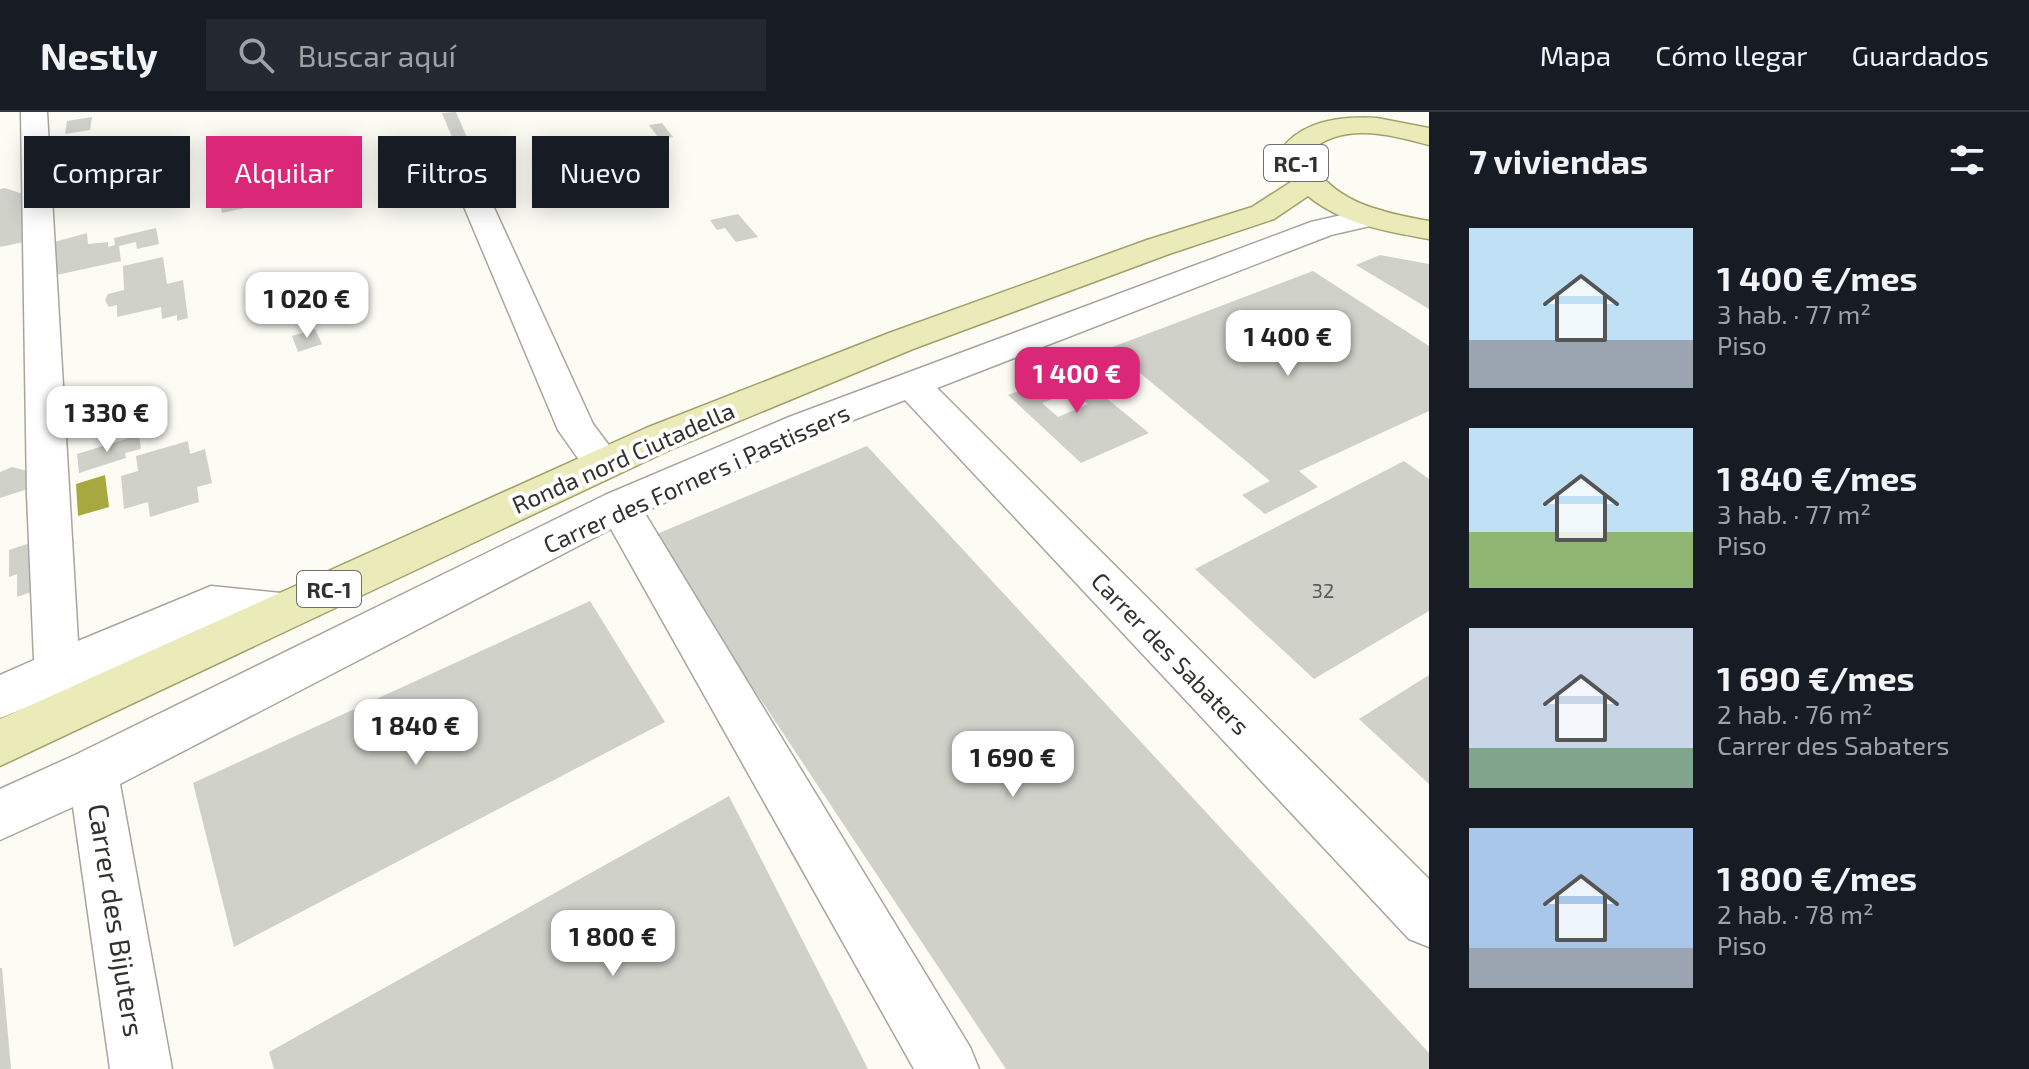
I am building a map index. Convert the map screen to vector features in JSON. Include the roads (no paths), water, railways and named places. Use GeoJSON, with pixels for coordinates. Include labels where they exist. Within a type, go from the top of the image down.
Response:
{"type":"FeatureCollection","features":[{"type":"Feature","properties":{"kind":"main road","name":"RC-1"},"geometry":{"type":"LineString","coordinates":[[1429,137],[1384,127],[1352,126],[1325,129],[1305,138],[1295,150],[1297,166],[1309,183],[1366,215],[1429,230]]}},
{"type":"Feature","properties":{"kind":"main road","name":"Ronda nord Ciutadella"},"geometry":{"type":"LineString","coordinates":[[281,611],[611,485],[901,341],[1158,247],[1263,213],[1309,183]]}},
{"type":"Feature","properties":{"kind":"main road","name":"Ronda nord Ciutadella"},"geometry":{"type":"LineString","coordinates":[[1263,213],[1366,215]]}},
{"type":"Feature","properties":{"kind":"main road"},"geometry":{"type":"LineString","coordinates":[[0,743],[60,693]]}},
{"type":"Feature","properties":{"kind":"street"},"geometry":{"type":"LineString","coordinates":[[34,112],[42,235],[44,452],[60,693]]}},
{"type":"Feature","properties":{"kind":"street"},"geometry":{"type":"LineString","coordinates":[[479,208],[577,430],[948,1069]]}},
{"type":"Feature","properties":{"kind":"street","name":"Carrer des Forners i Pastissers"},"geometry":{"type":"LineString","coordinates":[[0,815],[93,772],[611,485],[802,426],[1322,228],[1366,215]]}},
{"type":"Feature","properties":{"kind":"street","name":"Carrer des Sabaters"},"geometry":{"type":"LineString","coordinates":[[913,386],[1429,919]]}},
{"type":"Feature","properties":{"kind":"street"},"geometry":{"type":"LineString","coordinates":[[0,697],[60,693],[211,604],[281,611]]}},
{"type":"Feature","properties":{"kind":"street","name":"Carrer des Bijuters"},"geometry":{"type":"LineString","coordinates":[[93,772],[141,1069]]}}]}
